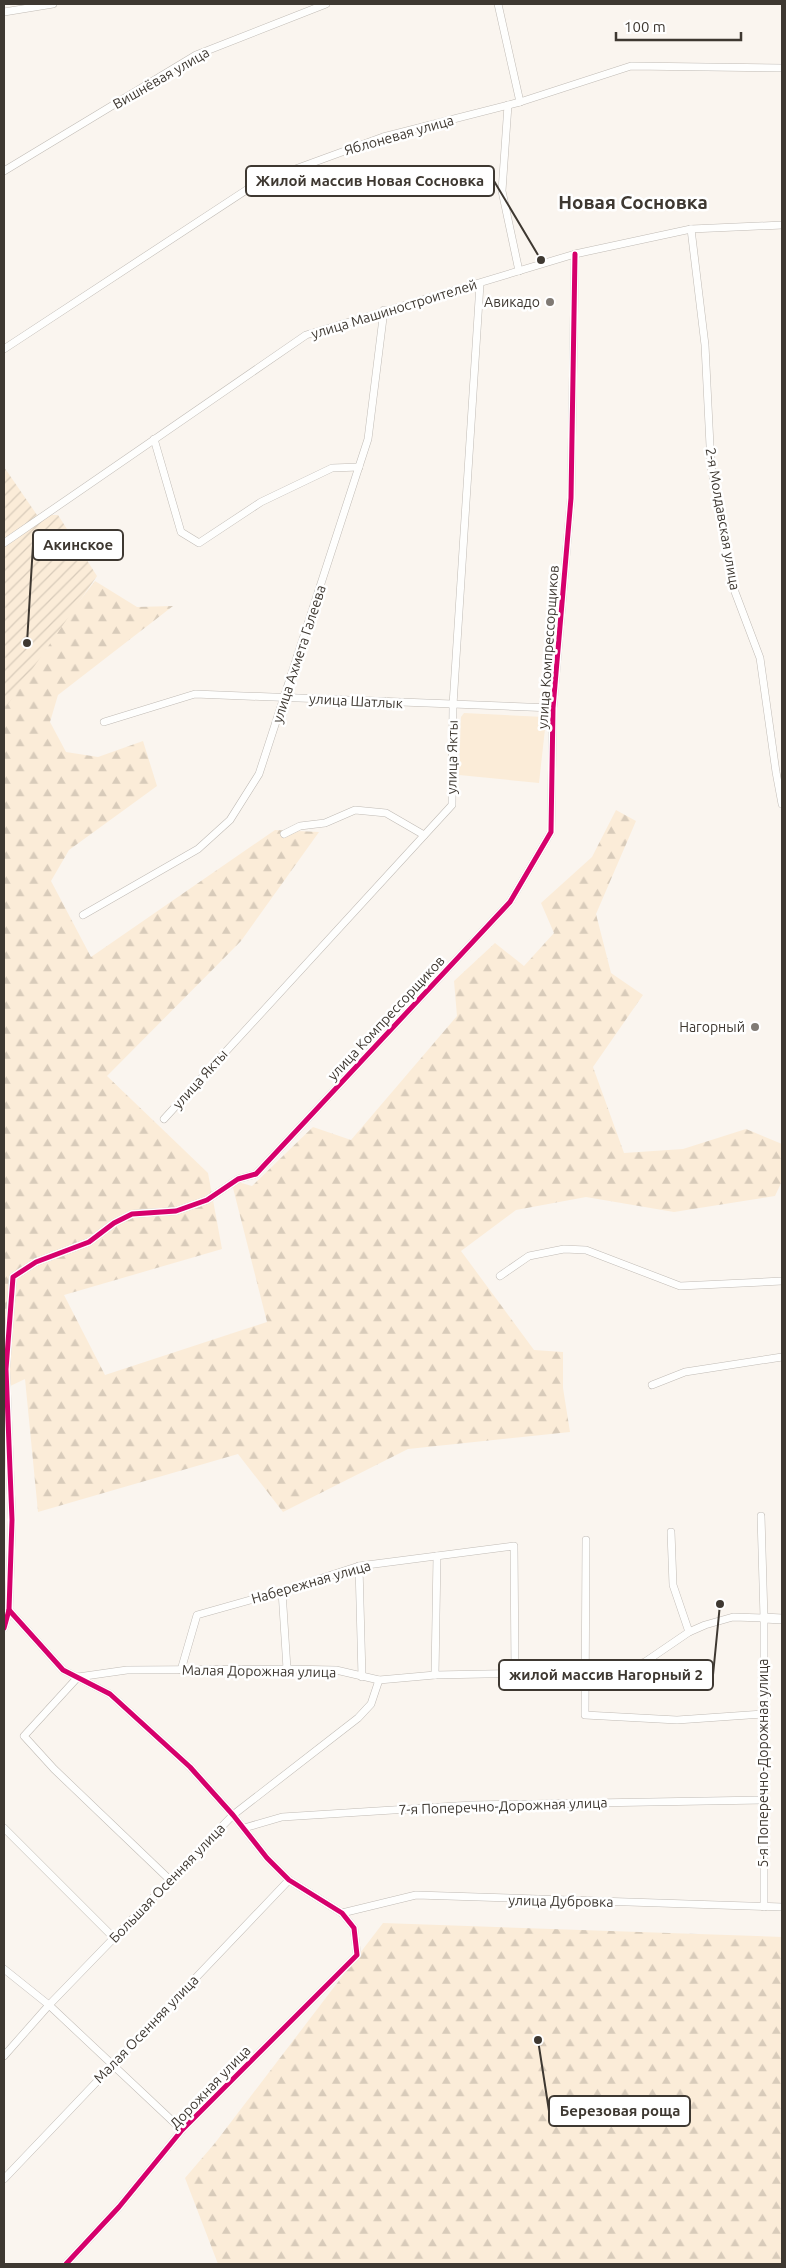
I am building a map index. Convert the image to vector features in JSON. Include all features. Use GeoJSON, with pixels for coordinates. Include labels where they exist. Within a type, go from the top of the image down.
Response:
{"type":"FeatureCollection","features":[{"type":"Feature","properties":{"kind":"street"},"geometry":{"type":"LineString","coordinates":[[4,12],[53,4]]}},
{"type":"Feature","properties":{"kind":"street","name":"Вишнёвая улица"},"geometry":{"type":"LineString","coordinates":[[4,171],[196,55],[326,4]]}},
{"type":"Feature","properties":{"kind":"street"},"geometry":{"type":"LineString","coordinates":[[498,4],[520,102]]}},
{"type":"Feature","properties":{"kind":"street","name":"Яблоневая улица"},"geometry":{"type":"LineString","coordinates":[[4,348],[256,183],[383,137],[520,102],[631,66],[782,68]]}},
{"type":"Feature","properties":{"kind":"street"},"geometry":{"type":"LineString","coordinates":[[508,105],[502,191],[519,271]]}},
{"type":"Feature","properties":{"kind":"street","name":"улица Машиностроителей"},"geometry":{"type":"LineString","coordinates":[[4,543],[306,335],[575,254],[691,229],[782,225]]}},
{"type":"Feature","properties":{"kind":"street","name":"2-я Молдавская улица"},"geometry":{"type":"LineString","coordinates":[[691,229],[705,345],[711,466],[735,592],[760,658],[782,804]]}},
{"type":"Feature","properties":{"kind":"street","name":"улица Компрессорщиков"},"geometry":{"type":"LineString","coordinates":[[9,1610],[12,1520],[6,1369],[13,1277],[36,1262],[89,1242],[132,1214],[176,1210],[207,1200],[238,1179],[256,1174],[510,902],[550,832],[552,708],[571,498],[575,254]]}},
{"type":"Feature","properties":{"kind":"street","name":"улица Якты"},"geometry":{"type":"LineString","coordinates":[[164,1119],[452,805],[453,706],[480,284]]}},
{"type":"Feature","properties":{"kind":"street","name":"улица Ахмета Галеева"},"geometry":{"type":"LineString","coordinates":[[83,915],[198,849],[230,820],[259,774],[368,439],[384,310]]}},
{"type":"Feature","properties":{"kind":"street"},"geometry":{"type":"LineString","coordinates":[[154,440],[181,532],[199,543],[261,502],[332,468],[359,467]]}},
{"type":"Feature","properties":{"kind":"street","name":"улица Шатлык"},"geometry":{"type":"LineString","coordinates":[[104,722],[196,694],[453,706],[552,708]]}},
{"type":"Feature","properties":{"kind":"street"},"geometry":{"type":"LineString","coordinates":[[284,834],[300,826],[325,823],[355,810],[386,814],[424,835]]}},
{"type":"Feature","properties":{"kind":"street"},"geometry":{"type":"LineString","coordinates":[[500,1276],[529,1256],[564,1249],[586,1250],[680,1286],[782,1281]]}},
{"type":"Feature","properties":{"kind":"street"},"geometry":{"type":"LineString","coordinates":[[652,1385],[686,1372],[782,1357]]}},
{"type":"Feature","properties":{"kind":"street","name":"5-я Поперечно-Дорожная улица"},"geometry":{"type":"LineString","coordinates":[[761,1516],[764,1618],[764,1907]]}},
{"type":"Feature","properties":{"kind":"street"},"geometry":{"type":"LineString","coordinates":[[671,1532],[673,1585],[689,1632]]}},
{"type":"Feature","properties":{"kind":"street"},"geometry":{"type":"LineString","coordinates":[[586,1540],[585,1715],[677,1720],[763,1714]]}},
{"type":"Feature","properties":{"kind":"street","name":"Набережная улица"},"geometry":{"type":"LineString","coordinates":[[181,1670],[197,1615],[282,1591],[358,1566],[514,1546],[515,1672]]}},
{"type":"Feature","properties":{"kind":"street"},"geometry":{"type":"LineString","coordinates":[[435,1675],[437,1556]]}},
{"type":"Feature","properties":{"kind":"street"},"geometry":{"type":"LineString","coordinates":[[358,1566],[362,1677]]}},
{"type":"Feature","properties":{"kind":"street"},"geometry":{"type":"LineString","coordinates":[[282,1591],[286,1669]]}},
{"type":"Feature","properties":{"kind":"street"},"geometry":{"type":"LineString","coordinates":[[4,1628],[9,1610]]}},
{"type":"Feature","properties":{"kind":"street"},"geometry":{"type":"LineString","coordinates":[[9,1610],[63,1670],[110,1694],[190,1767],[244,1828],[266,1858],[289,1880],[342,1913]]}},
{"type":"Feature","properties":{"kind":"street","name":"Малая Дорожная улица"},"geometry":{"type":"LineString","coordinates":[[78,1677],[127,1670],[286,1669],[336,1670],[379,1680],[435,1675],[586,1672],[621,1669],[645,1662],[689,1632],[705,1625],[733,1618],[764,1618]]}},
{"type":"Feature","properties":{"kind":"street"},"geometry":{"type":"LineString","coordinates":[[764,1618],[782,1619]]}},
{"type":"Feature","properties":{"kind":"street"},"geometry":{"type":"LineString","coordinates":[[78,1677],[24,1736],[54,1769],[170,1880]]}},
{"type":"Feature","properties":{"kind":"street","name":"Большая Осенняя улица"},"geometry":{"type":"LineString","coordinates":[[4,2056],[49,2005],[233,1815],[358,1718],[371,1704],[379,1680]]}},
{"type":"Feature","properties":{"kind":"street","name":"7-я Поперечно-Дорожная улица"},"geometry":{"type":"LineString","coordinates":[[244,1828],[282,1817],[472,1805],[763,1800]]}},
{"type":"Feature","properties":{"kind":"street"},"geometry":{"type":"LineString","coordinates":[[4,1828],[114,1938]]}},
{"type":"Feature","properties":{"kind":"street","name":"Малая Осенняя улица"},"geometry":{"type":"LineString","coordinates":[[4,2179],[289,1880]]}},
{"type":"Feature","properties":{"kind":"street","name":"улица Дубровка"},"geometry":{"type":"LineString","coordinates":[[342,1913],[416,1895],[782,1907]]}},
{"type":"Feature","properties":{"kind":"street","name":"Дорожная улица"},"geometry":{"type":"LineString","coordinates":[[66,2264],[119,2207],[182,2130],[357,1954],[354,1928],[342,1913]]}},
{"type":"Feature","properties":{"kind":"street"},"geometry":{"type":"LineString","coordinates":[[4,1969],[49,2005],[182,2130]]}},
{"type":"Feature","properties":{"kind":"green space"},"geometry":{"type":"Polygon","coordinates":[[[4,467],[37,515],[58,515],[97,576],[4,710],[4,467]]]}},
{"type":"Feature","properties":{"kind":"green space"},"geometry":{"type":"Polygon","coordinates":[[[95,581],[137,607],[173,606],[58,695],[50,722],[66,752],[98,757],[143,741],[157,786],[69,850],[51,881],[91,957],[275,830],[319,832],[241,941],[107,1076],[208,1173],[222,1249],[64,1295],[105,1375],[267,1322],[231,1180],[252,1186],[313,1127],[351,1140],[457,1016],[454,981],[495,943],[524,966],[554,933],[541,903],[592,857],[616,810],[636,821],[596,914],[611,973],[643,995],[593,1067],[624,1153],[683,1149],[746,1129],[782,1144],[782,1181],[775,1196],[674,1212],[586,1197],[516,1210],[461,1251],[534,1350],[563,1352],[563,1388],[570,1432],[408,1449],[283,1512],[238,1454],[38,1512],[25,1379],[4,1389],[4,708],[39,653],[95,581]]]}},
{"type":"Feature","properties":{"kind":"green space"},"geometry":{"type":"Polygon","coordinates":[[[464,713],[544,717],[546,720],[539,783],[459,775],[461,717],[464,713]]]}},
{"type":"Feature","properties":{"kind":"green space"},"geometry":{"type":"Polygon","coordinates":[[[383,1923],[782,1937],[782,2264],[218,2264],[185,2178],[215,2143],[383,1923]]]}},
{"type":"Feature","properties":{"kind":"cycle path"},"geometry":{"type":"LineString","coordinates":[[4,1628],[9,1610],[12,1520],[6,1369],[13,1277],[36,1262],[89,1242],[114,1223],[132,1214],[176,1211],[207,1200],[238,1179],[256,1174],[510,902],[551,832],[553,708],[571,498],[575,254]]}},
{"type":"Feature","properties":{"kind":"cycle path"},"geometry":{"type":"LineString","coordinates":[[9,1610],[63,1670],[110,1694],[190,1767],[233,1815],[267,1858],[289,1880],[342,1913],[354,1928],[357,1955],[182,2130],[119,2207],[66,2264]]}},
{"type":"Feature","properties":{"kind":"place","name":"Жилой массив Новая Сосновка"},"geometry":{"type":"Point","coordinates":[541,260]}},
{"type":"Feature","properties":{"kind":"place","name":"Авикадо"},"geometry":{"type":"Point","coordinates":[550,302]}},
{"type":"Feature","properties":{"kind":"place","name":"Акинское"},"geometry":{"type":"Point","coordinates":[27,643]}},
{"type":"Feature","properties":{"kind":"place","name":"Нагорный"},"geometry":{"type":"Point","coordinates":[755,1027]}},
{"type":"Feature","properties":{"kind":"place","name":"жилой массив Нагорный 2"},"geometry":{"type":"Point","coordinates":[720,1604]}},
{"type":"Feature","properties":{"kind":"place","name":"Березовая роща"},"geometry":{"type":"Point","coordinates":[538,2040]}},
{"type":"Feature","properties":{"kind":"district","name":"Новая Сосновка"},"geometry":{"type":"Point","coordinates":[633,202]}}]}
